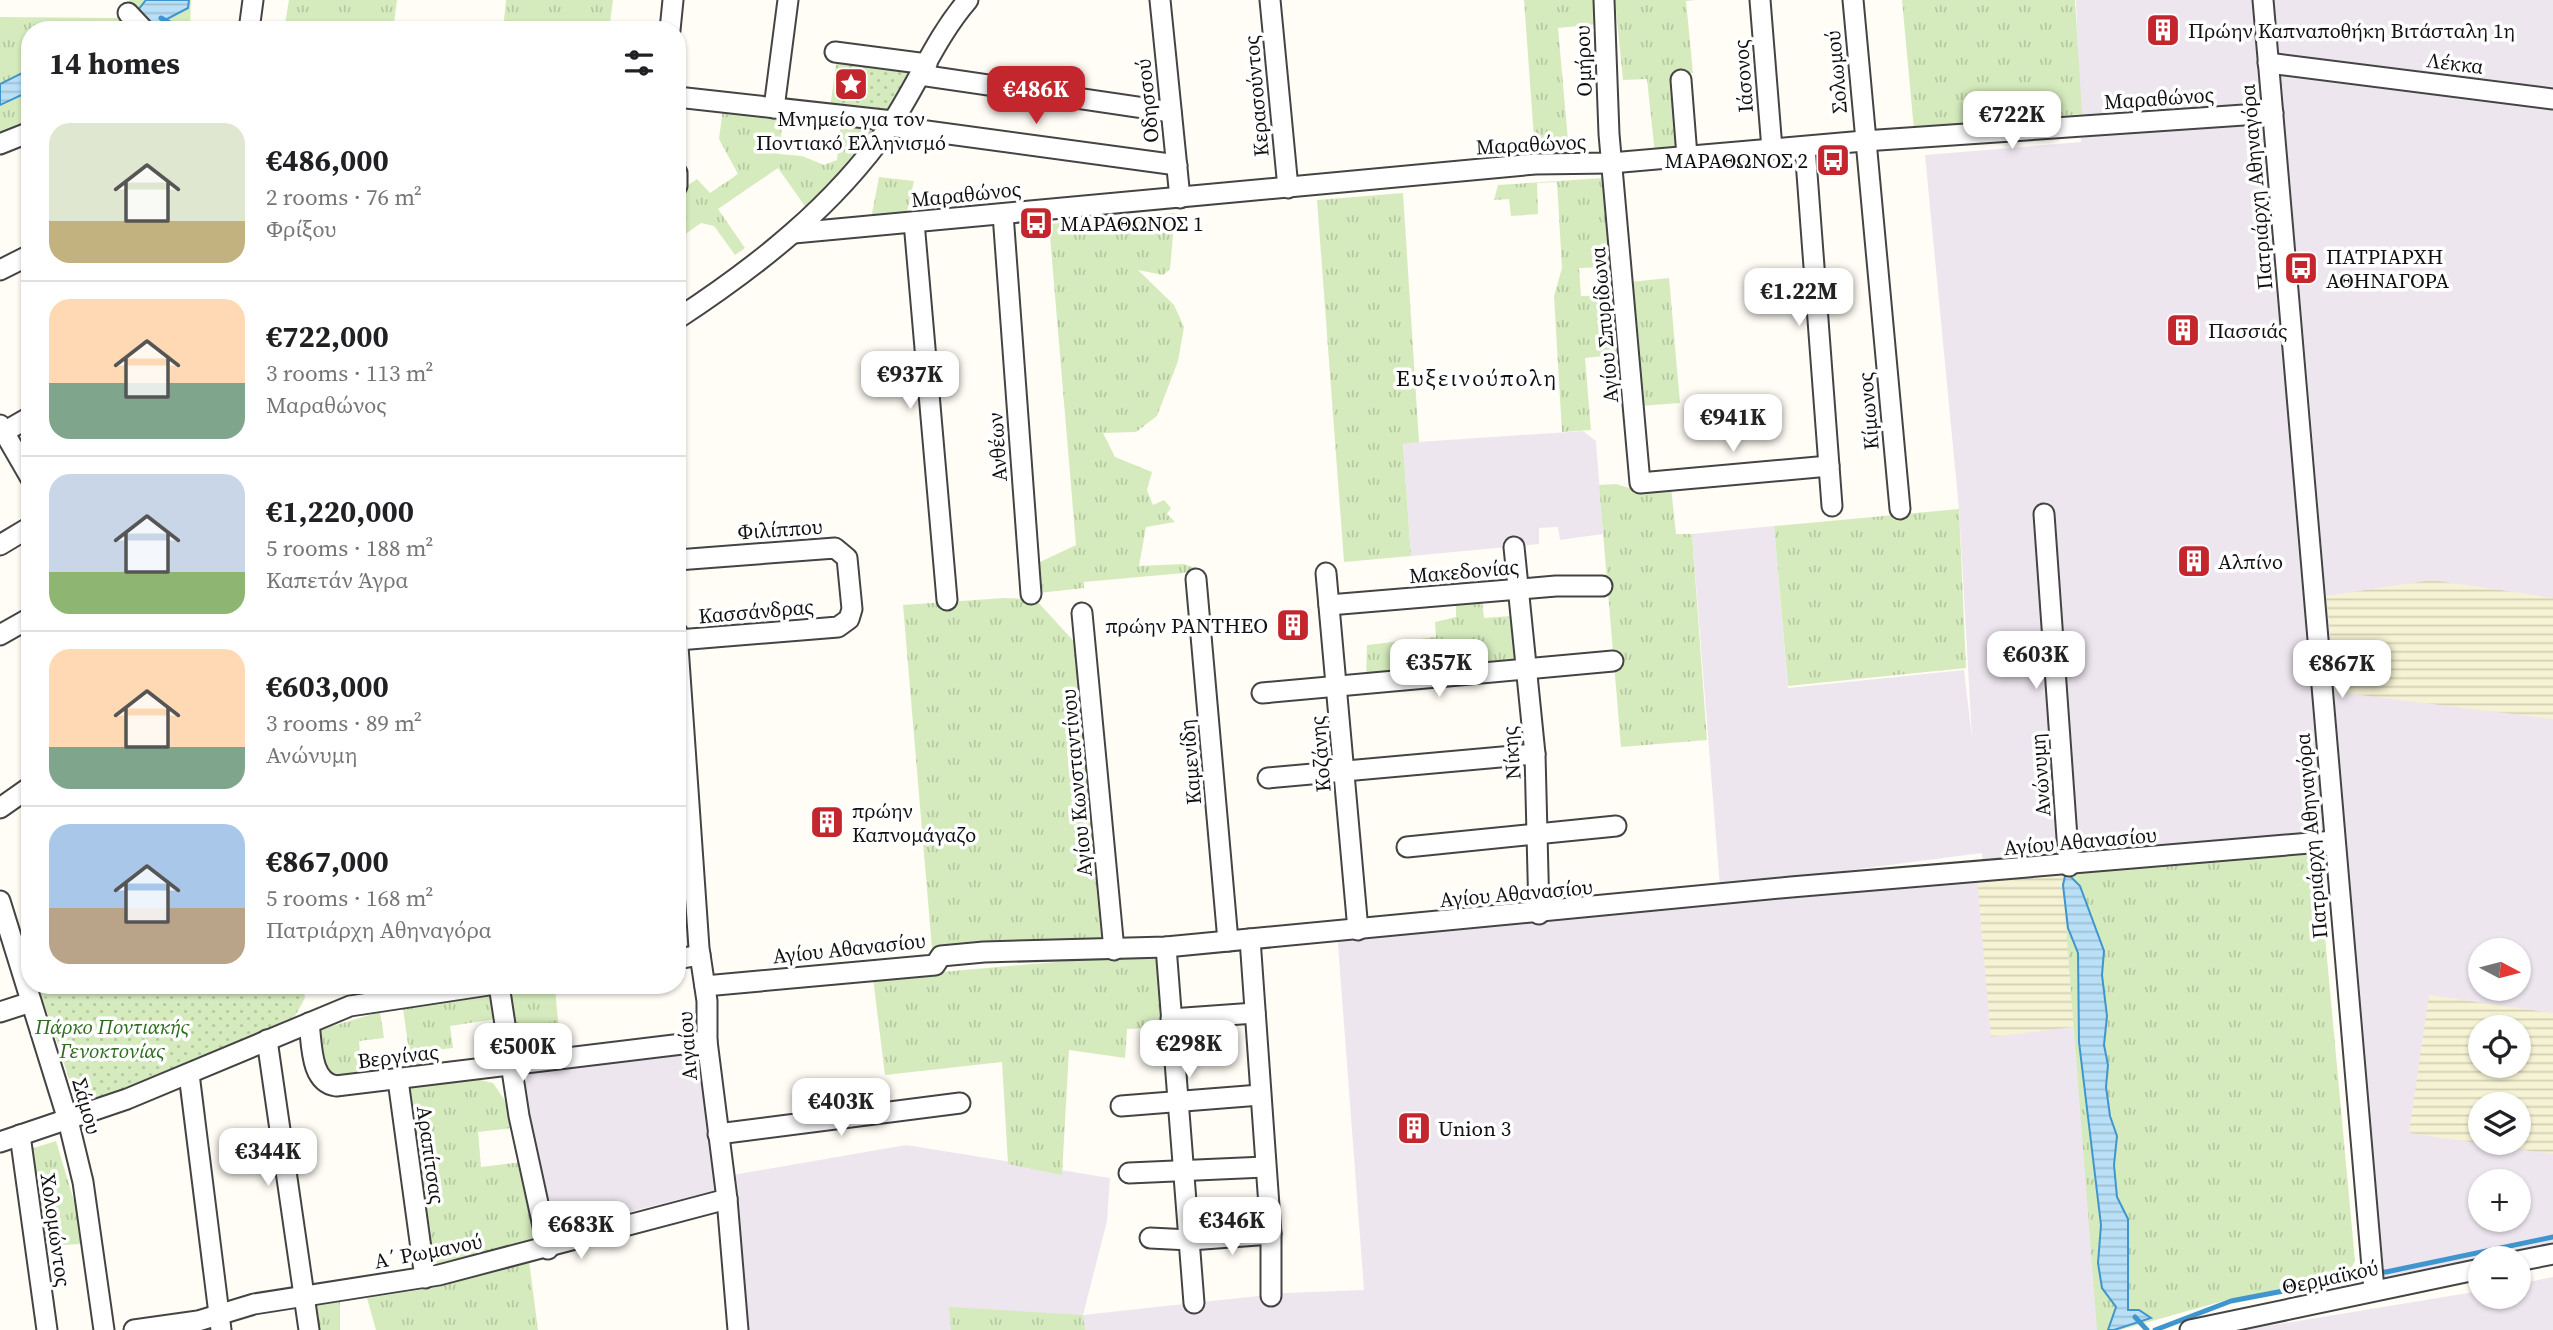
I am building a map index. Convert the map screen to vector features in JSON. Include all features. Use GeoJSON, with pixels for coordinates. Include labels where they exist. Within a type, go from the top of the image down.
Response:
{"type":"FeatureCollection","features":[{"type":"Feature","properties":{"kind":"street"},"geometry":{"type":"LineString","coordinates":[[250,21],[253,0]]}},
{"type":"Feature","properties":{"kind":"street"},"geometry":{"type":"LineString","coordinates":[[671,21],[673,0]]}},
{"type":"Feature","properties":{"kind":"street"},"geometry":{"type":"LineString","coordinates":[[774,108],[788,0]]}},
{"type":"Feature","properties":{"kind":"street"},"geometry":{"type":"LineString","coordinates":[[686,312],[794,233],[834,196],[891,123],[968,0]]}},
{"type":"Feature","properties":{"kind":"street","name":"Οδησσού"},"geometry":{"type":"LineString","coordinates":[[1160,0],[1180,198]]}},
{"type":"Feature","properties":{"kind":"street","name":"Κερασούντος"},"geometry":{"type":"LineString","coordinates":[[1270,0],[1288,188]]}},
{"type":"Feature","properties":{"kind":"street","name":"Ομήρου"},"geometry":{"type":"LineString","coordinates":[[1604,0],[1611,163]]}},
{"type":"Feature","properties":{"kind":"street","name":"Ιάσονος"},"geometry":{"type":"LineString","coordinates":[[1760,0],[1772,149]]}},
{"type":"Feature","properties":{"kind":"street","name":"Σολωμού"},"geometry":{"type":"LineString","coordinates":[[1853,0],[1864,141]]}},
{"type":"Feature","properties":{"kind":"street","name":"Πατριάρχη Αθηναγόρα"},"geometry":{"type":"LineString","coordinates":[[2263,0],[2374,1290]]}},
{"type":"Feature","properties":{"kind":"street"},"geometry":{"type":"LineString","coordinates":[[128,13],[136,21]]}},
{"type":"Feature","properties":{"kind":"street"},"geometry":{"type":"LineString","coordinates":[[835,52],[923,70],[1171,112]]}},
{"type":"Feature","properties":{"kind":"street","name":"Λέκκα"},"geometry":{"type":"LineString","coordinates":[[2268,63],[2553,99]]}},
{"type":"Feature","properties":{"kind":"street"},"geometry":{"type":"LineString","coordinates":[[1681,80],[1687,156]]}},
{"type":"Feature","properties":{"kind":"street"},"geometry":{"type":"LineString","coordinates":[[686,98],[891,123],[1177,165]]}},
{"type":"Feature","properties":{"kind":"street","name":"Μαραθώνος"},"geometry":{"type":"LineString","coordinates":[[794,233],[1288,188],[1337,180],[1535,164],[1611,163],[1864,141],[2273,113]]}},
{"type":"Feature","properties":{"kind":"street"},"geometry":{"type":"LineString","coordinates":[[0,144],[21,136]]}},
{"type":"Feature","properties":{"kind":"street","name":"Κίμωνος"},"geometry":{"type":"LineString","coordinates":[[1864,141],[1900,509]]}},
{"type":"Feature","properties":{"kind":"street"},"geometry":{"type":"LineString","coordinates":[[1805,147],[1832,506]]}},
{"type":"Feature","properties":{"kind":"street","name":"Αγίου Σπυρίδωνα"},"geometry":{"type":"LineString","coordinates":[[1611,163],[1640,483],[1829,466]]}},
{"type":"Feature","properties":{"kind":"street"},"geometry":{"type":"LineString","coordinates":[[834,196],[831,209],[835,219],[850,229]]}},
{"type":"Feature","properties":{"kind":"street","name":"Ανθέων"},"geometry":{"type":"LineString","coordinates":[[1003,214],[1031,594]]}},
{"type":"Feature","properties":{"kind":"street"},"geometry":{"type":"LineString","coordinates":[[914,222],[947,600]]}},
{"type":"Feature","properties":{"kind":"street"},"geometry":{"type":"LineString","coordinates":[[0,270],[21,260]]}},
{"type":"Feature","properties":{"kind":"street"},"geometry":{"type":"LineString","coordinates":[[21,423],[3,435],[21,463]]}},
{"type":"Feature","properties":{"kind":"street","name":"Ανώνυμη"},"geometry":{"type":"LineString","coordinates":[[2044,514],[2069,866]]}},
{"type":"Feature","properties":{"kind":"street"},"geometry":{"type":"LineString","coordinates":[[0,545],[21,532]]}},
{"type":"Feature","properties":{"kind":"street","name":"Νίκης"},"geometry":{"type":"LineString","coordinates":[[1514,547],[1535,754],[1539,914]]}},
{"type":"Feature","properties":{"kind":"street","name":"Φιλίππου"},"geometry":{"type":"LineString","coordinates":[[686,559],[835,548],[847,558],[852,609],[849,619],[838,627]]}},
{"type":"Feature","properties":{"kind":"street","name":"Κοζάνης"},"geometry":{"type":"LineString","coordinates":[[1326,573],[1358,930]]}},
{"type":"Feature","properties":{"kind":"street","name":"Καμενίδη"},"geometry":{"type":"LineString","coordinates":[[1196,579],[1228,941]]}},
{"type":"Feature","properties":{"kind":"street","name":"Μακεδονίας"},"geometry":{"type":"LineString","coordinates":[[1329,605],[1517,589],[1602,586]]}},
{"type":"Feature","properties":{"kind":"street","name":"Αγίου Κωνσταντίνου"},"geometry":{"type":"LineString","coordinates":[[1082,612],[1114,950]]}},
{"type":"Feature","properties":{"kind":"street"},"geometry":{"type":"LineString","coordinates":[[0,635],[21,623]]}},
{"type":"Feature","properties":{"kind":"street","name":"Κασσάνδρας"},"geometry":{"type":"LineString","coordinates":[[686,639],[838,627]]}},
{"type":"Feature","properties":{"kind":"street"},"geometry":{"type":"LineString","coordinates":[[1262,694],[1613,661]]}},
{"type":"Feature","properties":{"kind":"street"},"geometry":{"type":"LineString","coordinates":[[1268,778],[1535,754]]}},
{"type":"Feature","properties":{"kind":"street","name":"Αιγαίου"},"geometry":{"type":"LineString","coordinates":[[686,784],[705,986],[706,1041],[727,1199],[738,1330]]}},
{"type":"Feature","properties":{"kind":"street"},"geometry":{"type":"LineString","coordinates":[[0,808],[21,793]]}},
{"type":"Feature","properties":{"kind":"street"},"geometry":{"type":"LineString","coordinates":[[1407,847],[1616,826]]}},
{"type":"Feature","properties":{"kind":"street","name":"Αγίου Αθανασίου"},"geometry":{"type":"LineString","coordinates":[[705,986],[935,965],[941,956],[984,952],[1166,947],[1539,914],[1791,887],[2069,866],[2334,841]]}},
{"type":"Feature","properties":{"kind":"street","name":"Σάμου"},"geometry":{"type":"LineString","coordinates":[[0,901],[21,950]]}},
{"type":"Feature","properties":{"kind":"street"},"geometry":{"type":"LineString","coordinates":[[1250,939],[1271,1234],[1271,1296]]}},
{"type":"Feature","properties":{"kind":"street"},"geometry":{"type":"LineString","coordinates":[[1166,947],[1194,1303]]}},
{"type":"Feature","properties":{"kind":"street"},"geometry":{"type":"LineString","coordinates":[[686,957],[700,955]]}},
{"type":"Feature","properties":{"kind":"street","name":"Σάμου"},"geometry":{"type":"LineString","coordinates":[[30,994],[68,1120],[83,1182],[104,1330]]}},
{"type":"Feature","properties":{"kind":"street"},"geometry":{"type":"LineString","coordinates":[[0,1142],[68,1120],[189,1074],[382,994]]}},
{"type":"Feature","properties":{"kind":"street"},"geometry":{"type":"LineString","coordinates":[[500,994],[511,1065],[548,1249]]}},
{"type":"Feature","properties":{"kind":"street"},"geometry":{"type":"LineString","coordinates":[[0,1012],[31,1002]]}},
{"type":"Feature","properties":{"kind":"street"},"geometry":{"type":"LineString","coordinates":[[1171,1018],[1255,1013]]}},
{"type":"Feature","properties":{"kind":"street","name":"Βεργίνας"},"geometry":{"type":"LineString","coordinates":[[309,1023],[317,1072],[323,1081],[336,1086],[706,1041]]}},
{"type":"Feature","properties":{"kind":"street"},"geometry":{"type":"LineString","coordinates":[[267,1040],[309,1330]]}},
{"type":"Feature","properties":{"kind":"street"},"geometry":{"type":"LineString","coordinates":[[189,1074],[220,1321]]}},
{"type":"Feature","properties":{"kind":"street","name":"Αραπίτσας"},"geometry":{"type":"LineString","coordinates":[[398,1080],[425,1278]]}},
{"type":"Feature","properties":{"kind":"street"},"geometry":{"type":"LineString","coordinates":[[1121,1106],[1261,1095]]}},
{"type":"Feature","properties":{"kind":"street"},"geometry":{"type":"LineString","coordinates":[[718,1133],[960,1102]]}},
{"type":"Feature","properties":{"kind":"street","name":"Χολομώντος"},"geometry":{"type":"LineString","coordinates":[[20,1135],[47,1330]]}},
{"type":"Feature","properties":{"kind":"street"},"geometry":{"type":"LineString","coordinates":[[1129,1172],[1265,1167]]}},
{"type":"Feature","properties":{"kind":"street","name":"Α΄ Ρωμανού"},"geometry":{"type":"LineString","coordinates":[[134,1330],[198,1321],[220,1321],[303,1295],[425,1278],[548,1249],[727,1199]]}},
{"type":"Feature","properties":{"kind":"street"},"geometry":{"type":"LineString","coordinates":[[1150,1238],[1189,1240],[1271,1234]]}},
{"type":"Feature","properties":{"kind":"street"},"geometry":{"type":"LineString","coordinates":[[2531,1258],[2553,1254]]}},
{"type":"Feature","properties":{"kind":"street","name":"Θερμαϊκού"},"geometry":{"type":"LineString","coordinates":[[2190,1330],[2468,1271]]}},
{"type":"Feature","properties":{"kind":"shaded area"},"geometry":{"type":"Polygon","coordinates":[[[2076,0],[2270,0],[2342,852],[2063,875],[2106,1330],[740,1330],[721,1177],[906,1145],[1110,1178],[1107,1221],[1083,1315],[1286,1293],[1364,1290],[1337,931],[1983,871],[1982,853],[1720,887],[1692,534],[1774,526],[1788,688],[1964,670],[1972,738],[1959,509],[1925,155],[2081,142],[2076,0]]]}},
{"type":"Feature","properties":{"kind":"shaded area"},"geometry":{"type":"Polygon","coordinates":[[[2273,0],[2553,0],[2553,1242],[2531,1247],[2468,1246],[2468,1263],[2385,1283],[2372,1165],[2310,407],[2273,0]]]}},
{"type":"Feature","properties":{"kind":"shaded area"},"geometry":{"type":"Polygon","coordinates":[[[1583,431],[1596,441],[1603,534],[1560,540],[1558,527],[1539,528],[1539,544],[1411,556],[1403,443],[1583,431]]]}},
{"type":"Feature","properties":{"kind":"shaded area"},"geometry":{"type":"Polygon","coordinates":[[[2432,580],[2553,598],[2553,719],[2337,692],[2326,596],[2432,580]]]}},
{"type":"Feature","properties":{"kind":"shaded area"},"geometry":{"type":"Polygon","coordinates":[[[2062,875],[2074,1027],[1991,1037],[1977,878],[2062,875]]]}},
{"type":"Feature","properties":{"kind":"shaded area"},"geometry":{"type":"Polygon","coordinates":[[[2429,995],[2553,1013],[2553,1154],[2531,1151],[2531,1092],[2468,1092],[2468,1142],[2409,1133],[2429,995]]]}},
{"type":"Feature","properties":{"kind":"shaded area"},"geometry":{"type":"Polygon","coordinates":[[[705,1048],[717,1190],[553,1231],[524,1099],[527,1071],[705,1048]]]}},
{"type":"Feature","properties":{"kind":"shaded area"},"geometry":{"type":"Polygon","coordinates":[[[2553,1277],[2553,1330],[2243,1330],[2468,1293],[2468,1309],[2531,1309],[2531,1281],[2553,1277]]]}},
{"type":"Feature","properties":{"kind":"green space"},"geometry":{"type":"Polygon","coordinates":[[[129,0],[191,0],[190,21],[144,21],[129,0]]]}},
{"type":"Feature","properties":{"kind":"green space"},"geometry":{"type":"Polygon","coordinates":[[[289,0],[397,0],[394,21],[286,21],[289,0]]]}},
{"type":"Feature","properties":{"kind":"green space"},"geometry":{"type":"Polygon","coordinates":[[[506,0],[613,0],[610,21],[504,21],[506,0]]]}},
{"type":"Feature","properties":{"kind":"green space"},"geometry":{"type":"Polygon","coordinates":[[[1524,0],[1598,0],[1599,24],[1558,28],[1570,163],[1536,166],[1524,0]]]}},
{"type":"Feature","properties":{"kind":"green space"},"geometry":{"type":"Polygon","coordinates":[[[1615,0],[1696,0],[1686,1],[1693,73],[1678,75],[1683,152],[1655,154],[1647,79],[1623,80],[1615,0]]]}},
{"type":"Feature","properties":{"kind":"green space"},"geometry":{"type":"Polygon","coordinates":[[[1902,0],[2075,0],[2082,114],[1914,130],[1902,0]]]}},
{"type":"Feature","properties":{"kind":"green space"},"geometry":{"type":"Polygon","coordinates":[[[0,17],[119,18],[124,21],[21,21],[21,128],[0,136],[0,17]]]}},
{"type":"Feature","properties":{"kind":"green space"},"geometry":{"type":"Polygon","coordinates":[[[837,58],[914,67],[886,117],[830,108],[837,58]]]}},
{"type":"Feature","properties":{"kind":"green space"},"geometry":{"type":"Polygon","coordinates":[[[723,108],[783,116],[779,154],[802,156],[824,165],[837,160],[841,122],[879,127],[847,167],[807,209],[778,168],[718,209],[745,248],[735,255],[714,226],[701,223],[686,234],[686,187],[697,179],[710,193],[738,174],[719,139],[723,108]]]}},
{"type":"Feature","properties":{"kind":"green space"},"geometry":{"type":"Polygon","coordinates":[[[879,177],[914,181],[906,216],[871,219],[879,177]]]}},
{"type":"Feature","properties":{"kind":"green space"},"geometry":{"type":"Polygon","coordinates":[[[1604,178],[1613,267],[1579,268],[1581,296],[1615,295],[1622,354],[1585,358],[1591,430],[1562,432],[1554,296],[1562,268],[1557,182],[1537,183],[1538,214],[1511,216],[1509,199],[1494,200],[1498,185],[1604,178]]]}},
{"type":"Feature","properties":{"kind":"green space"},"geometry":{"type":"Polygon","coordinates":[[[1403,193],[1419,442],[1403,444],[1411,556],[1344,562],[1317,200],[1403,193]]]}},
{"type":"Feature","properties":{"kind":"green space"},"geometry":{"type":"Polygon","coordinates":[[[1175,213],[1170,269],[1163,275],[1138,270],[1174,305],[1184,327],[1178,361],[1157,416],[1136,432],[1103,433],[1115,457],[1152,472],[1147,490],[1153,505],[1164,500],[1171,508],[1167,514],[1175,522],[1146,527],[1139,566],[1183,564],[1206,571],[1084,582],[1084,588],[1039,593],[1038,563],[1076,545],[1049,224],[1175,213]]]}},
{"type":"Feature","properties":{"kind":"green space"},"geometry":{"type":"Polygon","coordinates":[[[1669,278],[1680,403],[1641,406],[1630,282],[1669,278]]]}},
{"type":"Feature","properties":{"kind":"green space"},"geometry":{"type":"Polygon","coordinates":[[[1616,484],[1633,489],[1671,487],[1676,534],[1692,534],[1707,740],[1621,747],[1599,485],[1616,484]]]}},
{"type":"Feature","properties":{"kind":"green space"},"geometry":{"type":"Polygon","coordinates":[[[1959,509],[1966,668],[1788,686],[1774,526],[1959,509]]]}},
{"type":"Feature","properties":{"kind":"green space"},"geometry":{"type":"Polygon","coordinates":[[[1004,598],[1035,599],[1079,647],[1107,944],[933,960],[903,605],[1004,598]]]}},
{"type":"Feature","properties":{"kind":"green space"},"geometry":{"type":"Polygon","coordinates":[[[1456,599],[1482,599],[1484,618],[1512,616],[1519,662],[1366,679],[1367,645],[1436,637],[1435,622],[1456,617],[1456,599]]]}},
{"type":"Feature","properties":{"kind":"green space"},"geometry":{"type":"Polygon","coordinates":[[[2317,850],[2355,1261],[2349,1272],[2339,1278],[2230,1299],[2120,1330],[2097,1330],[2062,875],[2317,850]]]}},
{"type":"Feature","properties":{"kind":"green space"},"geometry":{"type":"Polygon","coordinates":[[[1090,959],[1158,959],[1167,1027],[1127,1029],[1125,1058],[1069,1050],[1062,1175],[1008,1164],[1002,1062],[885,1075],[873,978],[1090,959]]]}},
{"type":"Feature","properties":{"kind":"green space","name":"Πάρκο Ποντιακής Γενοκτονίας"},"geometry":{"type":"Polygon","coordinates":[[[41,994],[304,994],[305,998],[295,1016],[166,1074],[78,1106],[41,994]]]}},
{"type":"Feature","properties":{"kind":"green space"},"geometry":{"type":"Polygon","coordinates":[[[509,994],[556,994],[561,1054],[516,1060],[510,1017],[450,1026],[453,1048],[434,1050],[436,1071],[412,1074],[403,1008],[509,994]]]}},
{"type":"Feature","properties":{"kind":"green space"},"geometry":{"type":"Polygon","coordinates":[[[380,1012],[384,1038],[359,1041],[362,1078],[338,1081],[323,1066],[319,1030],[380,1012]]]}},
{"type":"Feature","properties":{"kind":"green space"},"geometry":{"type":"Polygon","coordinates":[[[468,1077],[493,1083],[504,1099],[513,1128],[478,1132],[481,1167],[521,1162],[542,1257],[529,1261],[538,1330],[376,1330],[367,1298],[432,1288],[431,1276],[435,1275],[406,1085],[468,1077]]]}},
{"type":"Feature","properties":{"kind":"green space"},"geometry":{"type":"Polygon","coordinates":[[[56,1141],[77,1211],[81,1244],[42,1246],[27,1150],[56,1141]]]}},
{"type":"Feature","properties":{"kind":"green space"},"geometry":{"type":"Polygon","coordinates":[[[340,1301],[340,1330],[315,1330],[312,1306],[340,1301]]]}},
{"type":"Feature","properties":{"kind":"green space"},"geometry":{"type":"Polygon","coordinates":[[[949,1307],[1083,1315],[1085,1330],[951,1330],[949,1307]]]}},
{"type":"Feature","properties":{"kind":"water"},"geometry":{"type":"Polygon","coordinates":[[[146,0],[189,0],[188,8],[163,21],[129,21],[146,0]]]}},
{"type":"Feature","properties":{"kind":"water"},"geometry":{"type":"Polygon","coordinates":[[[21,74],[21,95],[0,105],[0,84],[21,74]]]}},
{"type":"Feature","properties":{"kind":"water"},"geometry":{"type":"Polygon","coordinates":[[[2066,872],[2080,886],[2104,951],[2102,975],[2107,1016],[2104,1045],[2108,1065],[2106,1087],[2110,1116],[2117,1136],[2114,1165],[2117,1197],[2128,1219],[2128,1310],[2139,1310],[2151,1318],[2114,1330],[2108,1330],[2116,1307],[2102,1288],[2098,1263],[2101,1225],[2079,1042],[2078,953],[2068,928],[2063,885],[2066,872]]]}},
{"type":"Feature","properties":{"kind":"waterway"},"geometry":{"type":"LineString","coordinates":[[161,18],[166,21]]}},
{"type":"Feature","properties":{"kind":"waterway"},"geometry":{"type":"LineString","coordinates":[[2155,1330],[2231,1301],[2346,1279],[2353,1272],[2386,1272],[2553,1237]]}},
{"type":"Feature","properties":{"kind":"waterway"},"geometry":{"type":"LineString","coordinates":[[2135,1317],[2147,1330]]}},
{"type":"Feature","properties":{"kind":"place","name":"Πρώην Καπναποθήκη Βιτάσταλη 1η"},"geometry":{"type":"Point","coordinates":[2163,30]}},
{"type":"Feature","properties":{"kind":"place","name":"Μνημείο για τον Ποντιακό Ελληνισμό"},"geometry":{"type":"Point","coordinates":[851,84]}},
{"type":"Feature","properties":{"kind":"place","name":"ΜΑΡΑΘΩΝΟΣ 2"},"geometry":{"type":"Point","coordinates":[1833,160]}},
{"type":"Feature","properties":{"kind":"place","name":"ΜΑΡΑΘΩΝΟΣ 1"},"geometry":{"type":"Point","coordinates":[1036,223]}},
{"type":"Feature","properties":{"kind":"place","name":"ΠΑΤΡΙΑΡΧΗ ΑΘΗΝΑΓΟΡΑ"},"geometry":{"type":"Point","coordinates":[2301,268]}},
{"type":"Feature","properties":{"kind":"place","name":"Πασσιάς"},"geometry":{"type":"Point","coordinates":[2183,330]}},
{"type":"Feature","properties":{"kind":"place","name":"Αλπίνο"},"geometry":{"type":"Point","coordinates":[2194,561]}},
{"type":"Feature","properties":{"kind":"place","name":"πρώην PANTHEO"},"geometry":{"type":"Point","coordinates":[1293,625]}},
{"type":"Feature","properties":{"kind":"place","name":"πρώην Καπνομάγαζο"},"geometry":{"type":"Point","coordinates":[827,822]}},
{"type":"Feature","properties":{"kind":"place","name":"Union 3"},"geometry":{"type":"Point","coordinates":[1414,1128]}},
{"type":"Feature","properties":{"kind":"district","name":"Ευξεινούπολη"},"geometry":{"type":"Point","coordinates":[1477,378]}}]}
